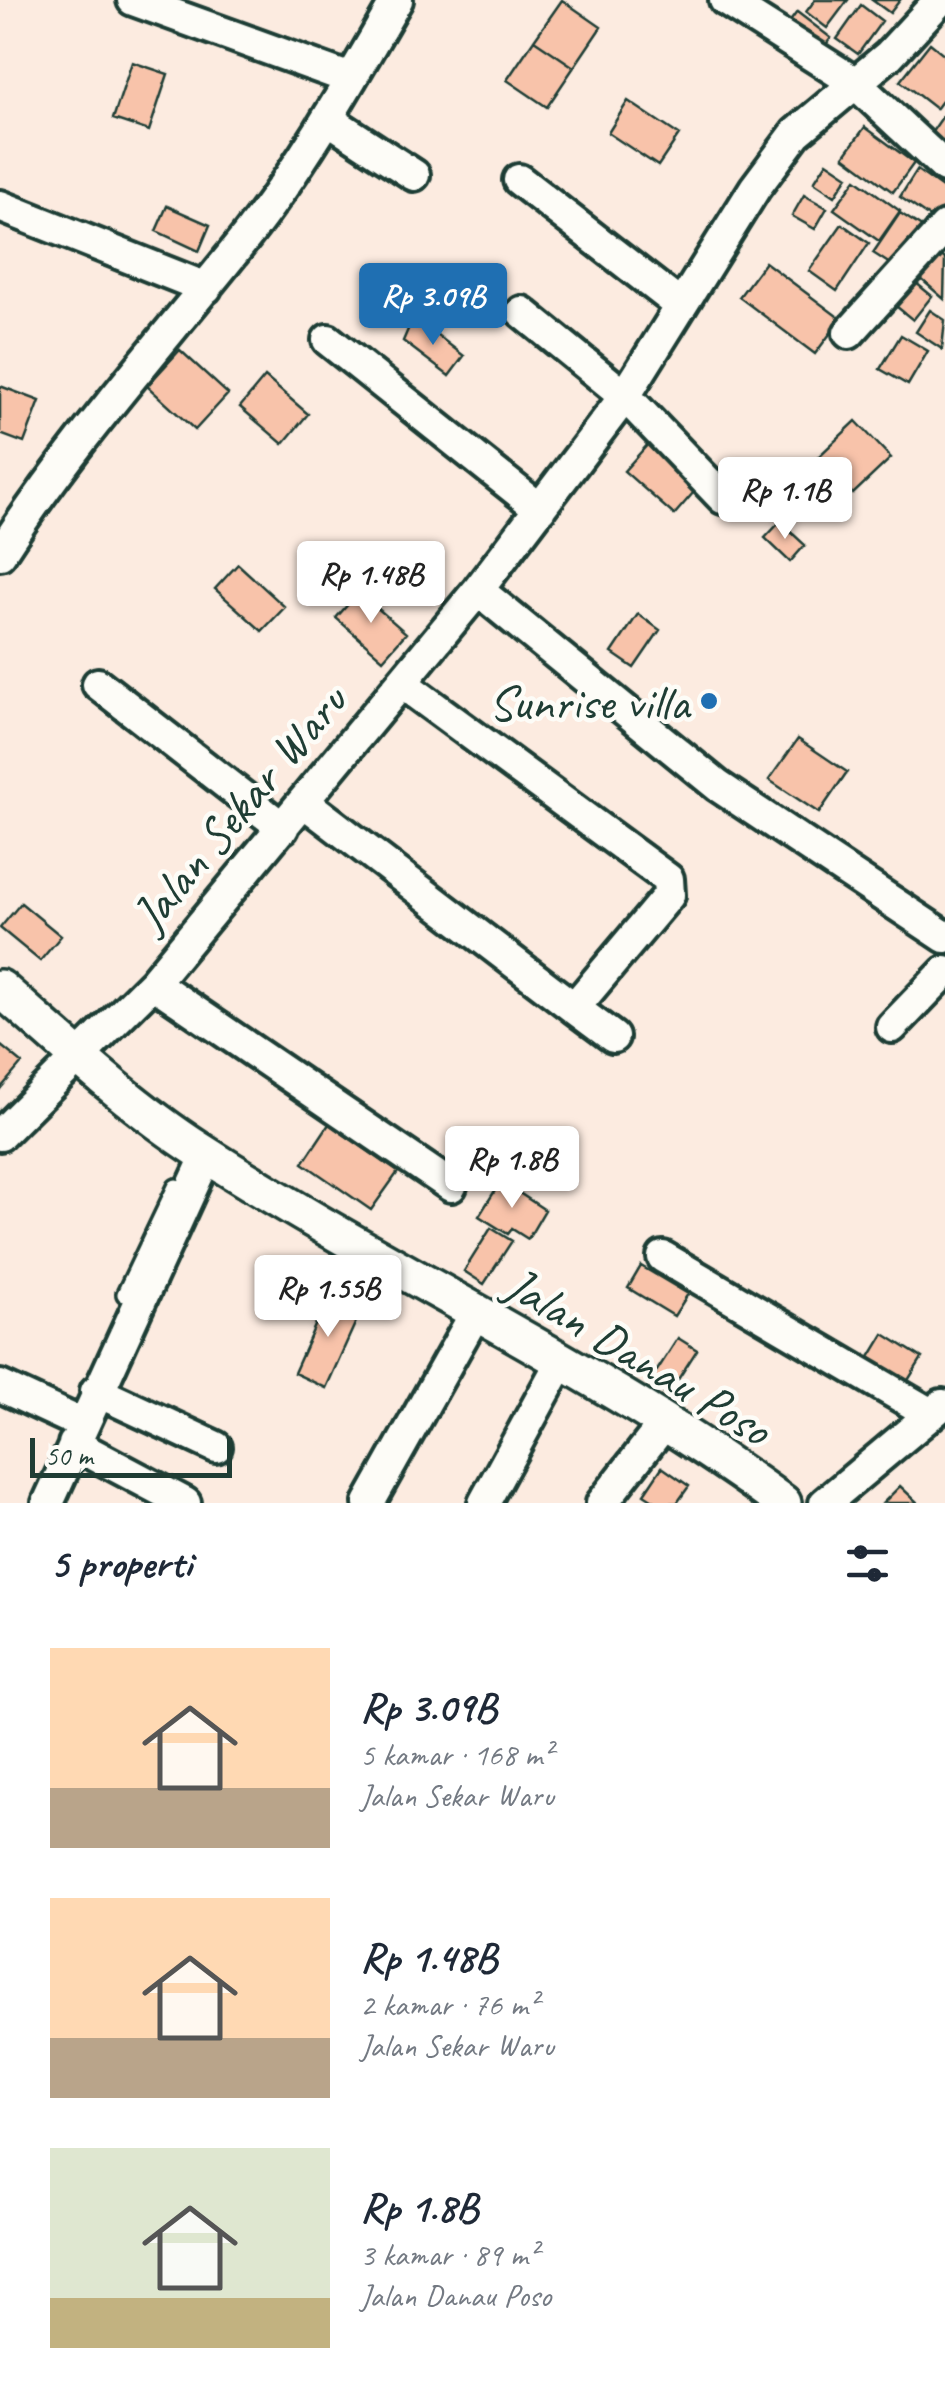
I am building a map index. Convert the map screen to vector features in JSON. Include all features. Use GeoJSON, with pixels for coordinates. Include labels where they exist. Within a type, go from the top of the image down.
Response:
{"type":"FeatureCollection","features":[{"type":"Feature","properties":{"kind":"street"},"geometry":{"type":"LineString","coordinates":[[133,0],[352,79]]}},
{"type":"Feature","properties":{"kind":"street"},"geometry":{"type":"LineString","coordinates":[[2,546],[124,382],[206,288],[328,118],[397,0]]}},
{"type":"Feature","properties":{"kind":"street"},"geometry":{"type":"LineString","coordinates":[[725,0],[854,82],[945,167]]}},
{"type":"Feature","properties":{"kind":"street","name":"Jalan Sekar Waru"},"geometry":{"type":"LineString","coordinates":[[0,1135],[153,983],[478,590],[625,396],[755,188],[796,133],[890,55],[940,0]]}},
{"type":"Feature","properties":{"kind":"street"},"geometry":{"type":"LineString","coordinates":[[328,118],[414,176]]}},
{"type":"Feature","properties":{"kind":"street"},"geometry":{"type":"LineString","coordinates":[[519,180],[681,306]]}},
{"type":"Feature","properties":{"kind":"street"},"geometry":{"type":"LineString","coordinates":[[0,206],[206,288]]}},
{"type":"Feature","properties":{"kind":"street"},"geometry":{"type":"LineString","coordinates":[[849,333],[945,227]]}},
{"type":"Feature","properties":{"kind":"street"},"geometry":{"type":"LineString","coordinates":[[522,312],[625,396],[723,498]]}},
{"type":"Feature","properties":{"kind":"street"},"geometry":{"type":"LineString","coordinates":[[328,340],[540,509]]}},
{"type":"Feature","properties":{"kind":"street"},"geometry":{"type":"LineString","coordinates":[[478,590],[718,786],[945,937]]}},
{"type":"Feature","properties":{"kind":"street"},"geometry":{"type":"LineString","coordinates":[[98,684],[283,828]]}},
{"type":"Feature","properties":{"kind":"street"},"geometry":{"type":"LineString","coordinates":[[403,684],[672,884],[649,922],[574,1008]]}},
{"type":"Feature","properties":{"kind":"street"},"geometry":{"type":"LineString","coordinates":[[304,802],[613,1038]]}},
{"type":"Feature","properties":{"kind":"street"},"geometry":{"type":"LineString","coordinates":[[892,1027],[945,972]]}},
{"type":"Feature","properties":{"kind":"street"},"geometry":{"type":"LineString","coordinates":[[153,983],[451,1186]]}},
{"type":"Feature","properties":{"kind":"street","name":"Jalan Danau Poso"},"geometry":{"type":"LineString","coordinates":[[0,988],[80,1058],[202,1152],[663,1425],[780,1502]]}},
{"type":"Feature","properties":{"kind":"street"},"geometry":{"type":"LineString","coordinates":[[48,1503],[202,1152]]}},
{"type":"Feature","properties":{"kind":"street"},"geometry":{"type":"LineString","coordinates":[[663,1257],[937,1408],[824,1503]]}},
{"type":"Feature","properties":{"kind":"street"},"geometry":{"type":"LineString","coordinates":[[369,1503],[476,1314]]}},
{"type":"Feature","properties":{"kind":"street"},"geometry":{"type":"LineString","coordinates":[[484,1503],[560,1364]]}},
{"type":"Feature","properties":{"kind":"street"},"geometry":{"type":"LineString","coordinates":[[0,1386],[185,1503]]}},
{"type":"Feature","properties":{"kind":"street"},"geometry":{"type":"LineString","coordinates":[[96,1391],[216,1447]]}},
{"type":"Feature","properties":{"kind":"street"},"geometry":{"type":"LineString","coordinates":[[602,1503],[663,1425]]}},
{"type":"Feature","properties":{"kind":"lane"},"geometry":{"type":"LineString","coordinates":[[124,1294],[202,1152]]}},
{"type":"Feature","properties":{"kind":"building"},"geometry":{"type":"Polygon","coordinates":[[[562,0],[601,27],[574,67],[534,40],[562,0]]]}},
{"type":"Feature","properties":{"kind":"building"},"geometry":{"type":"Polygon","coordinates":[[[815,0],[848,0],[827,28],[806,12],[815,0]]]}},
{"type":"Feature","properties":{"kind":"building"},"geometry":{"type":"Polygon","coordinates":[[[872,0],[900,0],[890,13],[872,0]]]}},
{"type":"Feature","properties":{"kind":"building"},"geometry":{"type":"Polygon","coordinates":[[[861,5],[882,21],[858,54],[837,39],[861,5]]]}},
{"type":"Feature","properties":{"kind":"building"},"geometry":{"type":"Polygon","coordinates":[[[797,12],[831,38],[820,52],[786,27],[797,12]]]}},
{"type":"Feature","properties":{"kind":"building"},"geometry":{"type":"Polygon","coordinates":[[[534,40],[574,67],[547,107],[507,80],[534,40]]]}},
{"type":"Feature","properties":{"kind":"building"},"geometry":{"type":"Polygon","coordinates":[[[930,43],[945,55],[945,97],[936,109],[900,81],[930,43]]]}},
{"type":"Feature","properties":{"kind":"building"},"geometry":{"type":"Polygon","coordinates":[[[132,62],[168,74],[149,131],[113,119],[132,62]]]}},
{"type":"Feature","properties":{"kind":"building"},"geometry":{"type":"Polygon","coordinates":[[[628,101],[679,135],[658,166],[608,133],[628,101]]]}},
{"type":"Feature","properties":{"kind":"building"},"geometry":{"type":"Polygon","coordinates":[[[945,113],[945,156],[927,139],[945,113]]]}},
{"type":"Feature","properties":{"kind":"building"},"geometry":{"type":"Polygon","coordinates":[[[865,127],[914,163],[893,192],[844,156],[865,127]]]}},
{"type":"Feature","properties":{"kind":"building"},"geometry":{"type":"Polygon","coordinates":[[[827,162],[848,176],[835,196],[814,182],[827,162]]]}},
{"type":"Feature","properties":{"kind":"building"},"geometry":{"type":"Polygon","coordinates":[[[917,170],[945,190],[945,207],[935,221],[900,197],[917,170]]]}},
{"type":"Feature","properties":{"kind":"building"},"geometry":{"type":"Polygon","coordinates":[[[856,179],[900,211],[879,241],[834,209],[856,179]]]}},
{"type":"Feature","properties":{"kind":"building"},"geometry":{"type":"Polygon","coordinates":[[[804,195],[827,208],[815,229],[792,216],[804,195]]]}},
{"type":"Feature","properties":{"kind":"building"},"geometry":{"type":"Polygon","coordinates":[[[167,206],[210,225],[199,251],[156,231],[167,206]]]}},
{"type":"Feature","properties":{"kind":"building"},"geometry":{"type":"Polygon","coordinates":[[[900,213],[928,231],[901,271],[873,253],[900,213]]]}},
{"type":"Feature","properties":{"kind":"building"},"geometry":{"type":"Polygon","coordinates":[[[842,224],[869,243],[837,291],[809,271],[842,224]]]}},
{"type":"Feature","properties":{"kind":"building"},"geometry":{"type":"Polygon","coordinates":[[[940,254],[945,259],[944,299],[920,278],[940,254]]]}},
{"type":"Feature","properties":{"kind":"building"},"geometry":{"type":"Polygon","coordinates":[[[765,262],[841,319],[815,354],[739,297],[765,262]]]}},
{"type":"Feature","properties":{"kind":"building"},"geometry":{"type":"Polygon","coordinates":[[[910,278],[932,296],[913,320],[891,302],[910,278]]]}},
{"type":"Feature","properties":{"kind":"building"},"geometry":{"type":"Polygon","coordinates":[[[930,310],[945,320],[942,349],[916,332],[930,310]]]}},
{"type":"Feature","properties":{"kind":"building"},"geometry":{"type":"Polygon","coordinates":[[[419,321],[464,356],[449,376],[403,341],[409,327],[419,321]]]}},
{"type":"Feature","properties":{"kind":"building"},"geometry":{"type":"Polygon","coordinates":[[[901,335],[928,351],[908,385],[880,369],[901,335]]]}},
{"type":"Feature","properties":{"kind":"building"},"geometry":{"type":"Polygon","coordinates":[[[180,350],[228,394],[195,430],[147,386],[180,350]]]}},
{"type":"Feature","properties":{"kind":"building"},"geometry":{"type":"Polygon","coordinates":[[[265,377],[308,414],[283,444],[240,407],[265,377]]]}},
{"type":"Feature","properties":{"kind":"building"},"geometry":{"type":"Polygon","coordinates":[[[0,386],[40,401],[24,443],[0,434],[0,386]]]}},
{"type":"Feature","properties":{"kind":"building"},"geometry":{"type":"Polygon","coordinates":[[[856,421],[891,458],[853,494],[818,457],[856,421]]]}},
{"type":"Feature","properties":{"kind":"building"},"geometry":{"type":"Polygon","coordinates":[[[650,442],[700,485],[674,515],[624,471],[650,442]]]}},
{"type":"Feature","properties":{"kind":"building"},"geometry":{"type":"Polygon","coordinates":[[[780,522],[805,545],[790,562],[765,538],[780,522]]]}},
{"type":"Feature","properties":{"kind":"building"},"geometry":{"type":"Polygon","coordinates":[[[238,564],[285,607],[262,631],[215,589],[238,564]]]}},
{"type":"Feature","properties":{"kind":"building"},"geometry":{"type":"Polygon","coordinates":[[[359,592],[406,633],[383,659],[336,618],[359,592]]]}},
{"type":"Feature","properties":{"kind":"building"},"geometry":{"type":"Polygon","coordinates":[[[638,614],[660,630],[634,668],[612,653],[638,614]]]}},
{"type":"Feature","properties":{"kind":"building"},"geometry":{"type":"Polygon","coordinates":[[[798,739],[847,772],[819,813],[769,780],[798,739]]]}},
{"type":"Feature","properties":{"kind":"building"},"geometry":{"type":"Polygon","coordinates":[[[21,903],[61,936],[40,961],[0,928],[21,903]]]}},
{"type":"Feature","properties":{"kind":"building"},"geometry":{"type":"Polygon","coordinates":[[[0,1045],[22,1063],[0,1089],[0,1045]]]}},
{"type":"Feature","properties":{"kind":"building"},"geometry":{"type":"Polygon","coordinates":[[[329,1124],[398,1172],[371,1210],[303,1163],[329,1124]]]}},
{"type":"Feature","properties":{"kind":"building"},"geometry":{"type":"Polygon","coordinates":[[[501,1181],[545,1210],[528,1239],[512,1229],[508,1234],[479,1216],[501,1181]]]}},
{"type":"Feature","properties":{"kind":"building"},"geometry":{"type":"Polygon","coordinates":[[[491,1228],[512,1241],[484,1284],[464,1271],[491,1228]]]}},
{"type":"Feature","properties":{"kind":"building"},"geometry":{"type":"Polygon","coordinates":[[[641,1266],[688,1294],[674,1316],[628,1288],[641,1266]]]}},
{"type":"Feature","properties":{"kind":"building"},"geometry":{"type":"Polygon","coordinates":[[[330,1292],[363,1306],[326,1388],[294,1373],[330,1292]]]}},
{"type":"Feature","properties":{"kind":"building"},"geometry":{"type":"Polygon","coordinates":[[[884,1334],[922,1358],[902,1390],[864,1367],[884,1334]]]}},
{"type":"Feature","properties":{"kind":"building"},"geometry":{"type":"Polygon","coordinates":[[[678,1338],[697,1350],[668,1395],[649,1383],[678,1338]]]}},
{"type":"Feature","properties":{"kind":"building"},"geometry":{"type":"Polygon","coordinates":[[[662,1467],[689,1486],[677,1503],[658,1503],[644,1494],[662,1467]]]}},
{"type":"Feature","properties":{"kind":"building"},"geometry":{"type":"Polygon","coordinates":[[[900,1486],[918,1503],[883,1503],[900,1486]]]}},
{"type":"Feature","properties":{"kind":"place","name":"Sunrise villa"},"geometry":{"type":"Point","coordinates":[709,701]}}]}
